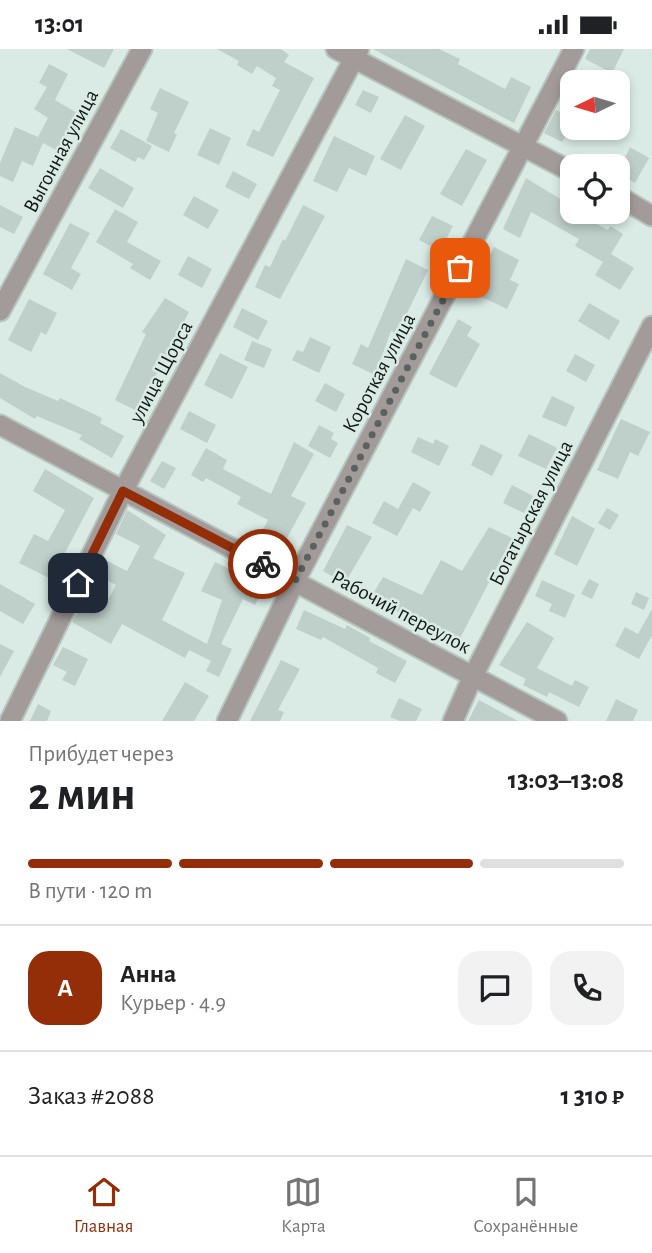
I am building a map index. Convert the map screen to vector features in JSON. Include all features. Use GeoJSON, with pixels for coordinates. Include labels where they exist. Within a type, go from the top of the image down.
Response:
{"type":"FeatureCollection","features":[{"type":"Feature","properties":{"kind":"street","name":"Выгонная улица"},"geometry":{"type":"LineString","coordinates":[[0,311],[142,49]]}},
{"type":"Feature","properties":{"kind":"street"},"geometry":{"type":"LineString","coordinates":[[336,49],[356,53],[560,166]]}},
{"type":"Feature","properties":{"kind":"street","name":"Короткая улица"},"geometry":{"type":"LineString","coordinates":[[228,721],[295,581],[574,49]]}},
{"type":"Feature","properties":{"kind":"street","name":"улица Щорса"},"geometry":{"type":"LineString","coordinates":[[10,721],[123,491],[356,53]]}},
{"type":"Feature","properties":{"kind":"street"},"geometry":{"type":"LineString","coordinates":[[630,202],[652,216]]}},
{"type":"Feature","properties":{"kind":"street","name":"Богатырская улица"},"geometry":{"type":"LineString","coordinates":[[453,721],[473,676],[652,326]]}},
{"type":"Feature","properties":{"kind":"street","name":"Рабочий переулок"},"geometry":{"type":"LineString","coordinates":[[0,425],[557,721]]}},
{"type":"Feature","properties":{"kind":"building"},"geometry":{"type":"Polygon","coordinates":[[[67,49],[114,49],[104,68],[67,49]]]}},
{"type":"Feature","properties":{"kind":"building"},"geometry":{"type":"Polygon","coordinates":[[[217,49],[281,49],[289,55],[284,62],[314,78],[273,157],[246,145],[253,129],[259,132],[280,90],[272,86],[276,78],[257,66],[252,74],[237,65],[239,61],[217,49]]]}},
{"type":"Feature","properties":{"kind":"building"},"geometry":{"type":"Polygon","coordinates":[[[373,49],[439,49],[460,59],[458,64],[505,89],[511,77],[531,87],[514,123],[373,49]]]}},
{"type":"Feature","properties":{"kind":"building"},"geometry":{"type":"Polygon","coordinates":[[[590,49],[624,49],[614,70],[606,70],[585,59],[590,49]]]}},
{"type":"Feature","properties":{"kind":"building"},"geometry":{"type":"Polygon","coordinates":[[[49,64],[68,74],[55,100],[77,113],[58,151],[43,143],[33,166],[22,161],[13,182],[0,176],[0,163],[15,127],[38,137],[48,118],[34,109],[47,87],[39,83],[49,64]]]}},
{"type":"Feature","properties":{"kind":"building"},"geometry":{"type":"Polygon","coordinates":[[[160,88],[189,102],[174,133],[177,134],[169,152],[146,141],[158,113],[150,109],[160,88]]]}},
{"type":"Feature","properties":{"kind":"building"},"geometry":{"type":"Polygon","coordinates":[[[363,90],[379,97],[371,113],[355,105],[363,90]]]}},
{"type":"Feature","properties":{"kind":"building"},"geometry":{"type":"Polygon","coordinates":[[[556,110],[560,112],[562,142],[544,133],[556,110]]]}},
{"type":"Feature","properties":{"kind":"building"},"geometry":{"type":"Polygon","coordinates":[[[405,115],[425,126],[401,170],[380,159],[405,115]]]}},
{"type":"Feature","properties":{"kind":"building"},"geometry":{"type":"Polygon","coordinates":[[[210,128],[231,138],[219,165],[197,155],[210,128]]]}},
{"type":"Feature","properties":{"kind":"building"},"geometry":{"type":"Polygon","coordinates":[[[121,129],[152,146],[144,160],[138,157],[135,162],[110,148],[121,129]]]}},
{"type":"Feature","properties":{"kind":"building"},"geometry":{"type":"Polygon","coordinates":[[[334,136],[375,156],[366,176],[349,168],[337,192],[313,181],[334,136]]]}},
{"type":"Feature","properties":{"kind":"building"},"geometry":{"type":"Polygon","coordinates":[[[630,147],[649,158],[635,183],[630,180],[630,154],[627,154],[630,147]]]}},
{"type":"Feature","properties":{"kind":"building"},"geometry":{"type":"Polygon","coordinates":[[[466,149],[487,160],[462,206],[440,194],[466,149]]]}},
{"type":"Feature","properties":{"kind":"building"},"geometry":{"type":"Polygon","coordinates":[[[100,168],[134,188],[123,208],[88,188],[100,168]]]}},
{"type":"Feature","properties":{"kind":"building"},"geometry":{"type":"Polygon","coordinates":[[[233,171],[257,184],[249,199],[225,187],[233,171]]]}},
{"type":"Feature","properties":{"kind":"building"},"geometry":{"type":"Polygon","coordinates":[[[526,178],[560,199],[560,224],[597,224],[608,230],[610,226],[623,234],[611,254],[634,268],[620,290],[595,275],[603,262],[575,246],[579,239],[531,212],[520,238],[503,229],[526,178]]]}},
{"type":"Feature","properties":{"kind":"building"},"geometry":{"type":"Polygon","coordinates":[[[194,196],[219,210],[208,229],[183,215],[194,196]]]}},
{"type":"Feature","properties":{"kind":"building"},"geometry":{"type":"Polygon","coordinates":[[[0,205],[23,217],[14,234],[0,227],[0,205]]]}},
{"type":"Feature","properties":{"kind":"building"},"geometry":{"type":"Polygon","coordinates":[[[303,205],[325,216],[280,299],[255,287],[265,265],[270,267],[303,205]]]}},
{"type":"Feature","properties":{"kind":"building"},"geometry":{"type":"Polygon","coordinates":[[[115,209],[138,222],[127,242],[161,261],[150,280],[130,268],[133,264],[96,242],[115,209]]]}},
{"type":"Feature","properties":{"kind":"building"},"geometry":{"type":"Polygon","coordinates":[[[432,216],[453,226],[440,251],[419,240],[432,216]]]}},
{"type":"Feature","properties":{"kind":"building"},"geometry":{"type":"Polygon","coordinates":[[[70,223],[90,233],[71,268],[81,274],[72,290],[43,274],[70,223]]]}},
{"type":"Feature","properties":{"kind":"building"},"geometry":{"type":"Polygon","coordinates":[[[494,247],[519,260],[510,280],[519,284],[507,309],[471,292],[494,247]]]}},
{"type":"Feature","properties":{"kind":"building"},"geometry":{"type":"Polygon","coordinates":[[[188,256],[212,269],[202,288],[178,275],[188,256]]]}},
{"type":"Feature","properties":{"kind":"building"},"geometry":{"type":"Polygon","coordinates":[[[406,259],[428,270],[397,334],[391,331],[375,375],[352,364],[361,344],[368,348],[406,259]]]}},
{"type":"Feature","properties":{"kind":"building"},"geometry":{"type":"Polygon","coordinates":[[[165,298],[189,312],[137,411],[115,400],[146,334],[142,332],[165,298]]]}},
{"type":"Feature","properties":{"kind":"building"},"geometry":{"type":"Polygon","coordinates":[[[29,299],[57,313],[46,335],[41,332],[31,352],[8,340],[29,299]]]}},
{"type":"Feature","properties":{"kind":"building"},"geometry":{"type":"Polygon","coordinates":[[[589,303],[620,321],[609,340],[578,321],[589,303]]]}},
{"type":"Feature","properties":{"kind":"building"},"geometry":{"type":"Polygon","coordinates":[[[242,308],[268,321],[258,340],[233,327],[242,308]]]}},
{"type":"Feature","properties":{"kind":"building"},"geometry":{"type":"Polygon","coordinates":[[[458,319],[472,327],[467,336],[480,344],[456,388],[429,374],[458,319]]]}},
{"type":"Feature","properties":{"kind":"building"},"geometry":{"type":"Polygon","coordinates":[[[310,337],[331,347],[319,373],[292,360],[297,350],[303,352],[310,337]]]}},
{"type":"Feature","properties":{"kind":"building"},"geometry":{"type":"Polygon","coordinates":[[[252,341],[272,349],[264,368],[244,360],[252,341]]]}},
{"type":"Feature","properties":{"kind":"building"},"geometry":{"type":"Polygon","coordinates":[[[220,353],[248,367],[232,399],[204,385],[220,353]]]}},
{"type":"Feature","properties":{"kind":"building"},"geometry":{"type":"Polygon","coordinates":[[[575,354],[595,365],[586,382],[566,371],[575,354]]]}},
{"type":"Feature","properties":{"kind":"building"},"geometry":{"type":"Polygon","coordinates":[[[0,373],[25,387],[58,401],[60,398],[102,418],[100,423],[124,436],[112,458],[79,439],[82,435],[37,416],[35,419],[0,398],[0,373]]]}},
{"type":"Feature","properties":{"kind":"building"},"geometry":{"type":"Polygon","coordinates":[[[325,383],[345,394],[336,412],[315,401],[325,383]]]}},
{"type":"Feature","properties":{"kind":"building"},"geometry":{"type":"Polygon","coordinates":[[[552,396],[575,407],[566,427],[542,417],[552,396]]]}},
{"type":"Feature","properties":{"kind":"building"},"geometry":{"type":"Polygon","coordinates":[[[189,411],[216,425],[207,443],[180,429],[189,411]]]}},
{"type":"Feature","properties":{"kind":"building"},"geometry":{"type":"Polygon","coordinates":[[[621,419],[650,432],[638,456],[630,452],[618,479],[597,470],[621,419]]]}},
{"type":"Feature","properties":{"kind":"building"},"geometry":{"type":"Polygon","coordinates":[[[319,425],[334,433],[331,439],[338,443],[330,458],[308,446],[319,425]]]}},
{"type":"Feature","properties":{"kind":"building"},"geometry":{"type":"Polygon","coordinates":[[[529,434],[557,448],[546,469],[518,456],[529,434]]]}},
{"type":"Feature","properties":{"kind":"building"},"geometry":{"type":"Polygon","coordinates":[[[418,437],[433,444],[435,439],[449,446],[439,466],[411,452],[418,437]]]}},
{"type":"Feature","properties":{"kind":"building"},"geometry":{"type":"Polygon","coordinates":[[[294,442],[314,454],[291,496],[306,503],[280,551],[258,539],[268,520],[237,504],[241,497],[206,478],[203,482],[191,475],[206,448],[227,460],[223,469],[271,494],[294,442]]]}},
{"type":"Feature","properties":{"kind":"building"},"geometry":{"type":"Polygon","coordinates":[[[481,444],[503,455],[492,476],[471,465],[481,444]]]}},
{"type":"Feature","properties":{"kind":"building"},"geometry":{"type":"Polygon","coordinates":[[[162,461],[176,468],[164,489],[150,481],[162,461]]]}},
{"type":"Feature","properties":{"kind":"building"},"geometry":{"type":"Polygon","coordinates":[[[45,469],[94,498],[51,579],[19,563],[34,534],[48,541],[65,510],[33,491],[45,469]]]}},
{"type":"Feature","properties":{"kind":"building"},"geometry":{"type":"Polygon","coordinates":[[[413,482],[431,492],[420,512],[413,508],[397,536],[372,523],[384,501],[398,509],[413,482]]]}},
{"type":"Feature","properties":{"kind":"building"},"geometry":{"type":"Polygon","coordinates":[[[512,485],[533,496],[524,513],[503,503],[512,485]]]}},
{"type":"Feature","properties":{"kind":"building"},"geometry":{"type":"Polygon","coordinates":[[[607,508],[619,515],[610,530],[598,523],[607,508]]]}},
{"type":"Feature","properties":{"kind":"building"},"geometry":{"type":"Polygon","coordinates":[[[127,510],[166,535],[153,558],[185,573],[162,620],[207,644],[222,600],[201,591],[215,562],[242,575],[244,571],[266,582],[255,605],[243,599],[221,644],[232,649],[219,677],[206,671],[211,661],[189,650],[185,658],[122,624],[111,644],[72,622],[83,603],[101,613],[116,585],[99,576],[107,561],[127,571],[140,546],[116,534],[127,510]]]}},
{"type":"Feature","properties":{"kind":"building"},"geometry":{"type":"Polygon","coordinates":[[[572,516],[595,529],[577,566],[554,554],[572,516]]]}},
{"type":"Feature","properties":{"kind":"building"},"geometry":{"type":"Polygon","coordinates":[[[347,525],[372,537],[345,583],[323,571],[347,525]]]}},
{"type":"Feature","properties":{"kind":"building"},"geometry":{"type":"Polygon","coordinates":[[[489,527],[512,538],[457,644],[427,629],[429,626],[370,599],[383,577],[422,595],[441,560],[462,571],[489,527]]]}},
{"type":"Feature","properties":{"kind":"building"},"geometry":{"type":"Polygon","coordinates":[[[589,579],[599,584],[592,599],[581,594],[589,579]]]}},
{"type":"Feature","properties":{"kind":"building"},"geometry":{"type":"Polygon","coordinates":[[[542,580],[575,595],[565,618],[549,611],[552,604],[535,596],[542,580]]]}},
{"type":"Feature","properties":{"kind":"building"},"geometry":{"type":"Polygon","coordinates":[[[0,584],[35,604],[23,624],[0,611],[0,584]]]}},
{"type":"Feature","properties":{"kind":"building"},"geometry":{"type":"Polygon","coordinates":[[[636,592],[649,598],[644,610],[631,604],[636,592]]]}},
{"type":"Feature","properties":{"kind":"building"},"geometry":{"type":"Polygon","coordinates":[[[652,609],[652,635],[639,659],[615,646],[625,627],[638,634],[652,609]]]}},
{"type":"Feature","properties":{"kind":"building"},"geometry":{"type":"Polygon","coordinates":[[[304,610],[345,629],[347,625],[370,638],[369,641],[407,661],[395,683],[376,673],[378,668],[323,637],[321,640],[296,629],[304,610]]]}},
{"type":"Feature","properties":{"kind":"building"},"geometry":{"type":"Polygon","coordinates":[[[527,622],[554,638],[537,668],[572,686],[575,680],[589,687],[579,707],[549,692],[547,697],[523,685],[526,679],[499,665],[527,622]]]}},
{"type":"Feature","properties":{"kind":"building"},"geometry":{"type":"Polygon","coordinates":[[[0,644],[14,651],[0,677],[0,644]]]}},
{"type":"Feature","properties":{"kind":"building"},"geometry":{"type":"Polygon","coordinates":[[[63,647],[88,659],[75,686],[62,680],[67,672],[53,665],[63,647]]]}},
{"type":"Feature","properties":{"kind":"building"},"geometry":{"type":"Polygon","coordinates":[[[281,660],[300,669],[278,710],[284,712],[280,721],[250,721],[281,660]]]}},
{"type":"Feature","properties":{"kind":"building"},"geometry":{"type":"Polygon","coordinates":[[[185,682],[209,696],[194,721],[162,721],[185,682]]]}},
{"type":"Feature","properties":{"kind":"building"},"geometry":{"type":"Polygon","coordinates":[[[399,698],[422,709],[416,721],[400,721],[390,717],[399,698]]]}},
{"type":"Feature","properties":{"kind":"building"},"geometry":{"type":"Polygon","coordinates":[[[616,699],[638,710],[633,721],[606,721],[616,699]]]}},
{"type":"Feature","properties":{"kind":"building"},"geometry":{"type":"Polygon","coordinates":[[[479,700],[518,721],[468,721],[479,700]]]}},
{"type":"Feature","properties":{"kind":"building"},"geometry":{"type":"Polygon","coordinates":[[[38,704],[51,711],[47,721],[30,721],[38,704]]]}},
{"type":"Feature","properties":{"kind":"way so far"},"geometry":{"type":"LineString","coordinates":[[263,564],[295,581],[460,268]]}},
{"type":"Feature","properties":{"kind":"route"},"geometry":{"type":"LineString","coordinates":[[78,583],[123,491],[263,564]]}}]}
